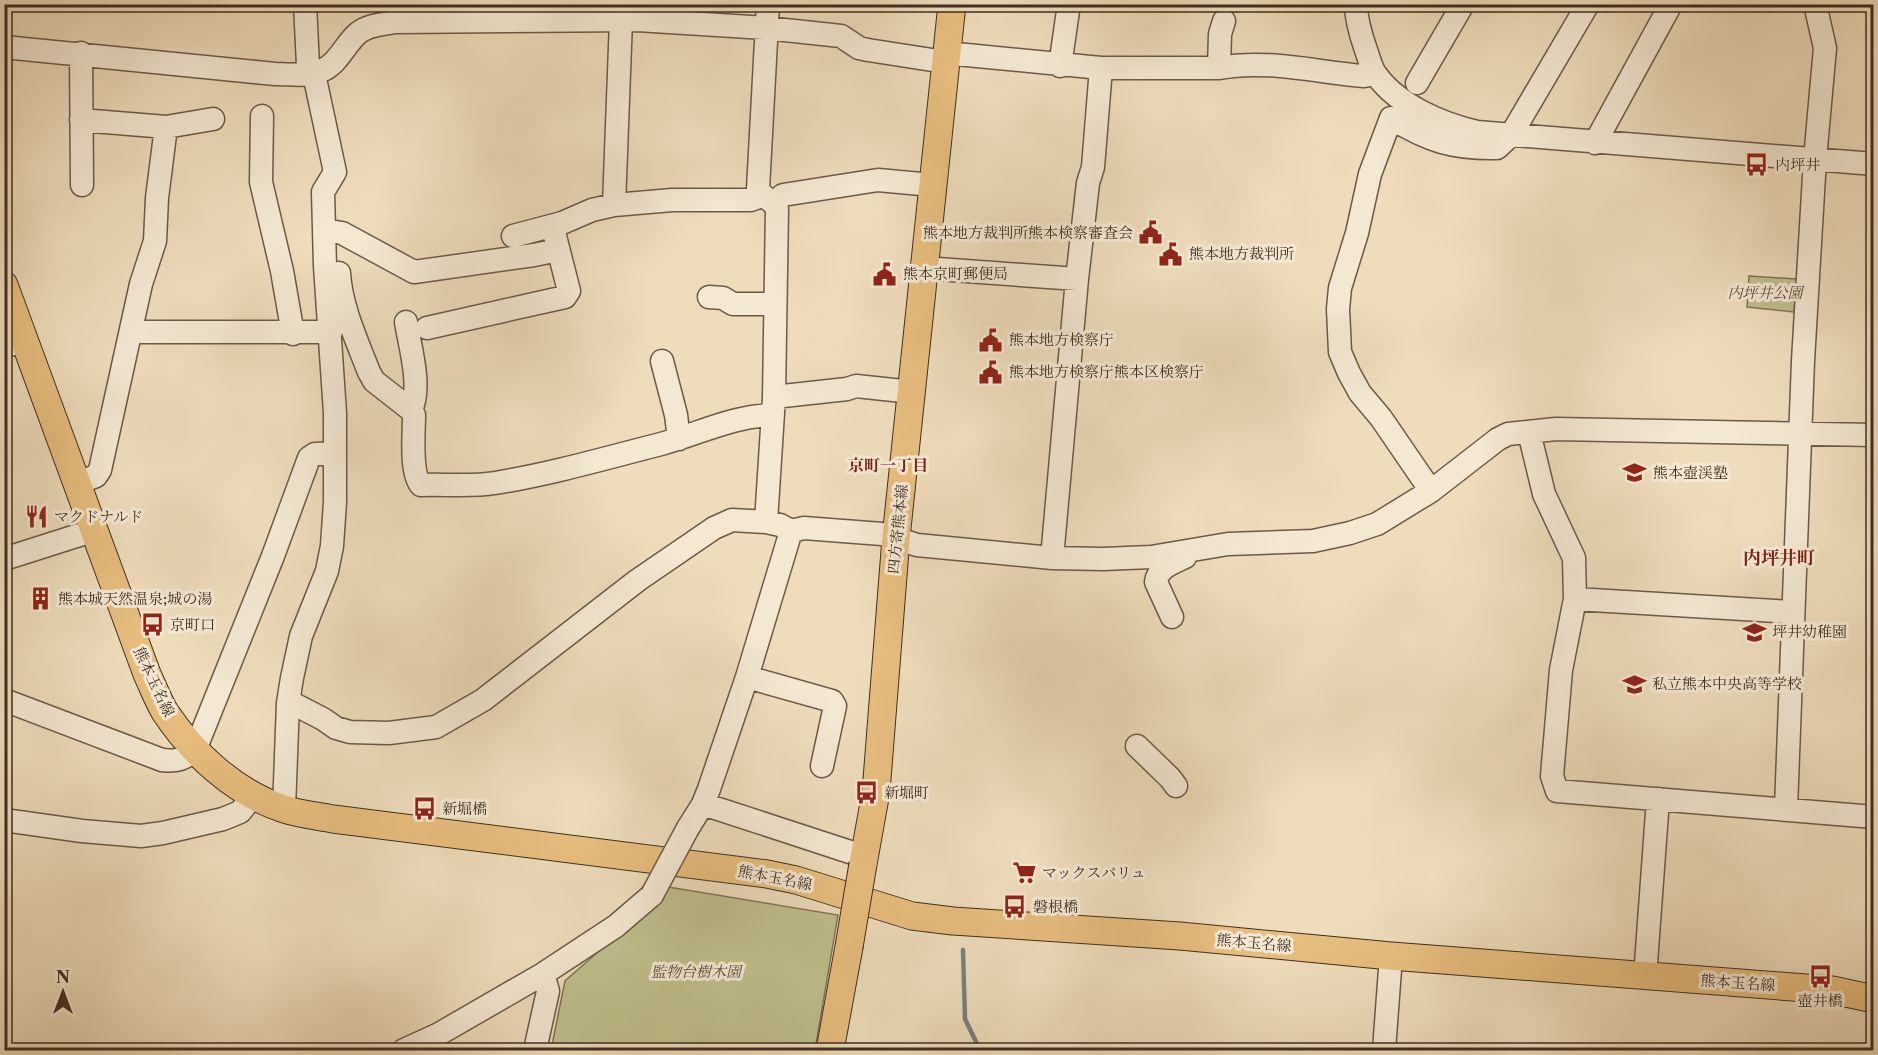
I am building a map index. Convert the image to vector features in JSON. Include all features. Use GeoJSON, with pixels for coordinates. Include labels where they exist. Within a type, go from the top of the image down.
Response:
{"type":"FeatureCollection","features":[{"type":"Feature","properties":{"kind":"main road","name":"四方寄熊本線"},"geometry":{"type":"LineString","coordinates":[[830,1050],[876,792],[896,538],[952,4]]}},
{"type":"Feature","properties":{"kind":"main road","name":"熊本玉名線"},"geometry":{"type":"LineString","coordinates":[[4,285],[15,344],[78,483],[147,674],[164,710],[195,750],[225,777],[254,795],[284,809],[333,819],[767,874],[796,880],[912,916],[952,921],[1180,936],[1391,956],[1832,990],[1874,999]]}},
{"type":"Feature","properties":{"kind":"street"},"geometry":{"type":"LineString","coordinates":[[306,4],[308,66],[314,74],[335,172],[339,284],[347,315],[374,381],[411,410],[414,415],[415,466],[417,481],[421,485],[492,484],[576,466],[679,439],[732,421],[758,416],[773,406],[856,386],[912,392]]}},
{"type":"Feature","properties":{"kind":"street"},"geometry":{"type":"LineString","coordinates":[[766,522],[773,406],[777,208],[758,189],[768,4]]}},
{"type":"Feature","properties":{"kind":"street"},"geometry":{"type":"LineString","coordinates":[[1060,66],[1069,4]]}},
{"type":"Feature","properties":{"kind":"street"},"geometry":{"type":"LineString","coordinates":[[1356,4],[1356,15],[1363,42],[1375,74],[1396,94],[1421,111],[1448,125],[1477,132],[1874,164]]}},
{"type":"Feature","properties":{"kind":"street"},"geometry":{"type":"LineString","coordinates":[[1417,83],[1463,4]]}},
{"type":"Feature","properties":{"kind":"street"},"geometry":{"type":"LineString","coordinates":[[1431,491],[1381,418],[1360,393],[1340,352],[1338,309],[1341,288],[1357,234],[1370,174],[1390,118],[1433,141],[1468,149],[1497,148],[1511,135],[1588,4]]}},
{"type":"Feature","properties":{"kind":"street"},"geometry":{"type":"LineString","coordinates":[[1595,142],[1671,4]]}},
{"type":"Feature","properties":{"kind":"street"},"geometry":{"type":"LineString","coordinates":[[1786,808],[1803,362],[1815,159],[1825,48],[1815,4]]}},
{"type":"Feature","properties":{"kind":"street"},"geometry":{"type":"LineString","coordinates":[[4,47],[275,74],[314,74],[325,70],[335,62],[357,33],[369,27],[425,13],[489,12],[632,15],[841,36],[859,48],[868,50],[1060,66],[1219,68],[1233,65],[1291,67],[1357,76],[1375,74]]}},
{"type":"Feature","properties":{"kind":"street"},"geometry":{"type":"LineString","coordinates":[[614,205],[632,15]]}},
{"type":"Feature","properties":{"kind":"street"},"geometry":{"type":"LineString","coordinates":[[1219,68],[1220,34],[1224,21]]}},
{"type":"Feature","properties":{"kind":"street"},"geometry":{"type":"LineString","coordinates":[[81,53],[82,185]]}},
{"type":"Feature","properties":{"kind":"street"},"geometry":{"type":"LineString","coordinates":[[1052,558],[1077,279],[1088,183],[1093,167],[1101,68]]}},
{"type":"Feature","properties":{"kind":"street"},"geometry":{"type":"LineString","coordinates":[[262,116],[261,182],[282,271],[293,334]]}},
{"type":"Feature","properties":{"kind":"street"},"geometry":{"type":"LineString","coordinates":[[81,120],[166,127],[213,119]]}},
{"type":"Feature","properties":{"kind":"street"},"geometry":{"type":"LineString","coordinates":[[78,483],[96,476],[100,470],[141,284],[155,241],[157,198],[166,127]]}},
{"type":"Feature","properties":{"kind":"street"},"geometry":{"type":"LineString","coordinates":[[284,809],[288,703],[305,625],[327,571],[332,546],[335,502],[335,413],[325,266],[323,192],[335,172]]}},
{"type":"Feature","properties":{"kind":"street"},"geometry":{"type":"LineString","coordinates":[[513,236],[552,226],[592,210],[614,205],[672,200],[768,200],[783,195],[878,180],[932,185]]}},
{"type":"Feature","properties":{"kind":"street"},"geometry":{"type":"LineString","coordinates":[[411,410],[414,404],[416,325],[565,297],[569,291],[552,226]]}},
{"type":"Feature","properties":{"kind":"street"},"geometry":{"type":"LineString","coordinates":[[336,232],[342,233],[414,272],[558,250]]}},
{"type":"Feature","properties":{"kind":"street"},"geometry":{"type":"LineString","coordinates":[[924,268],[1077,279]]}},
{"type":"Feature","properties":{"kind":"street"},"geometry":{"type":"LineString","coordinates":[[709,297],[723,298],[733,304],[775,304]]}},
{"type":"Feature","properties":{"kind":"street"},"geometry":{"type":"LineString","coordinates":[[131,332],[293,334],[331,332]]}},
{"type":"Feature","properties":{"kind":"street"},"geometry":{"type":"LineString","coordinates":[[662,361],[676,415],[679,439]]}},
{"type":"Feature","properties":{"kind":"street"},"geometry":{"type":"LineString","coordinates":[[288,703],[304,709],[336,728],[350,732],[389,733],[436,727],[483,700],[638,580],[714,528],[732,520],[766,522],[780,525],[790,531],[804,528],[882,534],[917,544],[1052,558],[1151,557],[1228,544],[1313,541],[1377,524],[1431,491],[1498,439],[1508,435],[1556,429],[1874,435]]}},
{"type":"Feature","properties":{"kind":"street"},"geometry":{"type":"LineString","coordinates":[[1529,432],[1544,494],[1574,558],[1575,599],[1561,670],[1552,776],[1557,791],[1874,817]]}},
{"type":"Feature","properties":{"kind":"street"},"geometry":{"type":"LineString","coordinates":[[4,700],[162,760],[175,762],[185,758],[195,750],[309,458],[315,454],[334,453]]}},
{"type":"Feature","properties":{"kind":"street"},"geometry":{"type":"LineString","coordinates":[[4,559],[95,530]]}},
{"type":"Feature","properties":{"kind":"street"},"geometry":{"type":"LineString","coordinates":[[404,1050],[439,1034],[543,974],[616,926],[652,895],[688,828],[704,804],[747,676],[790,531]]}},
{"type":"Feature","properties":{"kind":"street"},"geometry":{"type":"LineString","coordinates":[[1172,617],[1156,582],[1156,577],[1161,569],[1186,556],[1185,550]]}},
{"type":"Feature","properties":{"kind":"street"},"geometry":{"type":"LineString","coordinates":[[300,645],[334,587]]}},
{"type":"Feature","properties":{"kind":"street"},"geometry":{"type":"LineString","coordinates":[[1575,599],[1792,612]]}},
{"type":"Feature","properties":{"kind":"street"},"geometry":{"type":"LineString","coordinates":[[747,676],[831,701],[835,706],[822,766]]}},
{"type":"Feature","properties":{"kind":"street"},"geometry":{"type":"LineString","coordinates":[[1137,746],[1176,786]]}},
{"type":"Feature","properties":{"kind":"street"},"geometry":{"type":"LineString","coordinates":[[4,820],[82,831],[141,836],[223,819],[240,812],[254,795]]}},
{"type":"Feature","properties":{"kind":"street"},"geometry":{"type":"LineString","coordinates":[[1645,976],[1658,799]]}},
{"type":"Feature","properties":{"kind":"street"},"geometry":{"type":"LineString","coordinates":[[704,804],[850,852],[864,859]]}},
{"type":"Feature","properties":{"kind":"street"},"geometry":{"type":"LineString","coordinates":[[1384,1050],[1391,956]]}},
{"type":"Feature","properties":{"kind":"street"},"geometry":{"type":"LineString","coordinates":[[535,1050],[548,991],[543,974]]}},
{"type":"Feature","properties":{"kind":"green space","name":"内坪井公園"},"geometry":{"type":"Polygon","coordinates":[[[1749,276],[1797,279],[1794,312],[1747,307],[1749,276]]]}},
{"type":"Feature","properties":{"kind":"green space","name":"監物台樹木園"},"geometry":{"type":"Polygon","coordinates":[[[668,887],[838,915],[815,1050],[551,1050],[565,981],[648,908],[668,887]]]}},
{"type":"Feature","properties":{"kind":"waterway"},"geometry":{"type":"LineString","coordinates":[[963,950],[965,1019],[980,1050]]}},
{"type":"Feature","properties":{"kind":"place","name":"内坪井"},"geometry":{"type":"Point","coordinates":[1757,165]}},
{"type":"Feature","properties":{"kind":"place","name":"熊本地方裁判所熊本検察審査会"},"geometry":{"type":"Point","coordinates":[1151,233]}},
{"type":"Feature","properties":{"kind":"place","name":"熊本地方裁判所"},"geometry":{"type":"Point","coordinates":[1171,254]}},
{"type":"Feature","properties":{"kind":"place","name":"熊本京町郵便局"},"geometry":{"type":"Point","coordinates":[885,274]}},
{"type":"Feature","properties":{"kind":"place","name":"熊本地方検察庁"},"geometry":{"type":"Point","coordinates":[991,340]}},
{"type":"Feature","properties":{"kind":"place","name":"熊本地方検察庁熊本区検察庁"},"geometry":{"type":"Point","coordinates":[991,372]}},
{"type":"Feature","properties":{"kind":"place","name":"熊本壺渓塾"},"geometry":{"type":"Point","coordinates":[1635,473]}},
{"type":"Feature","properties":{"kind":"place","name":"マクドナルド"},"geometry":{"type":"Point","coordinates":[36,517]}},
{"type":"Feature","properties":{"kind":"place","name":"熊本城天然温泉;城の湯"},"geometry":{"type":"Point","coordinates":[40,599]}},
{"type":"Feature","properties":{"kind":"place","name":"京町口"},"geometry":{"type":"Point","coordinates":[152,625]}},
{"type":"Feature","properties":{"kind":"place","name":"坪井幼稚園"},"geometry":{"type":"Point","coordinates":[1754,632]}},
{"type":"Feature","properties":{"kind":"place","name":"私立熊本中央高等学校"},"geometry":{"type":"Point","coordinates":[1634,684]}},
{"type":"Feature","properties":{"kind":"place","name":"新堀町"},"geometry":{"type":"Point","coordinates":[866,793]}},
{"type":"Feature","properties":{"kind":"place","name":"新堀橋"},"geometry":{"type":"Point","coordinates":[424,809]}},
{"type":"Feature","properties":{"kind":"place","name":"マックスバリュ"},"geometry":{"type":"Point","coordinates":[1024,873]}},
{"type":"Feature","properties":{"kind":"place","name":"磐根橋"},"geometry":{"type":"Point","coordinates":[1015,907]}},
{"type":"Feature","properties":{"kind":"place","name":"壺井橋"},"geometry":{"type":"Point","coordinates":[1820,977]}},
{"type":"Feature","properties":{"kind":"district","name":"京町一丁目"},"geometry":{"type":"Point","coordinates":[888,465]}},
{"type":"Feature","properties":{"kind":"district","name":"内坪井町"},"geometry":{"type":"Point","coordinates":[1779,558]}}]}
